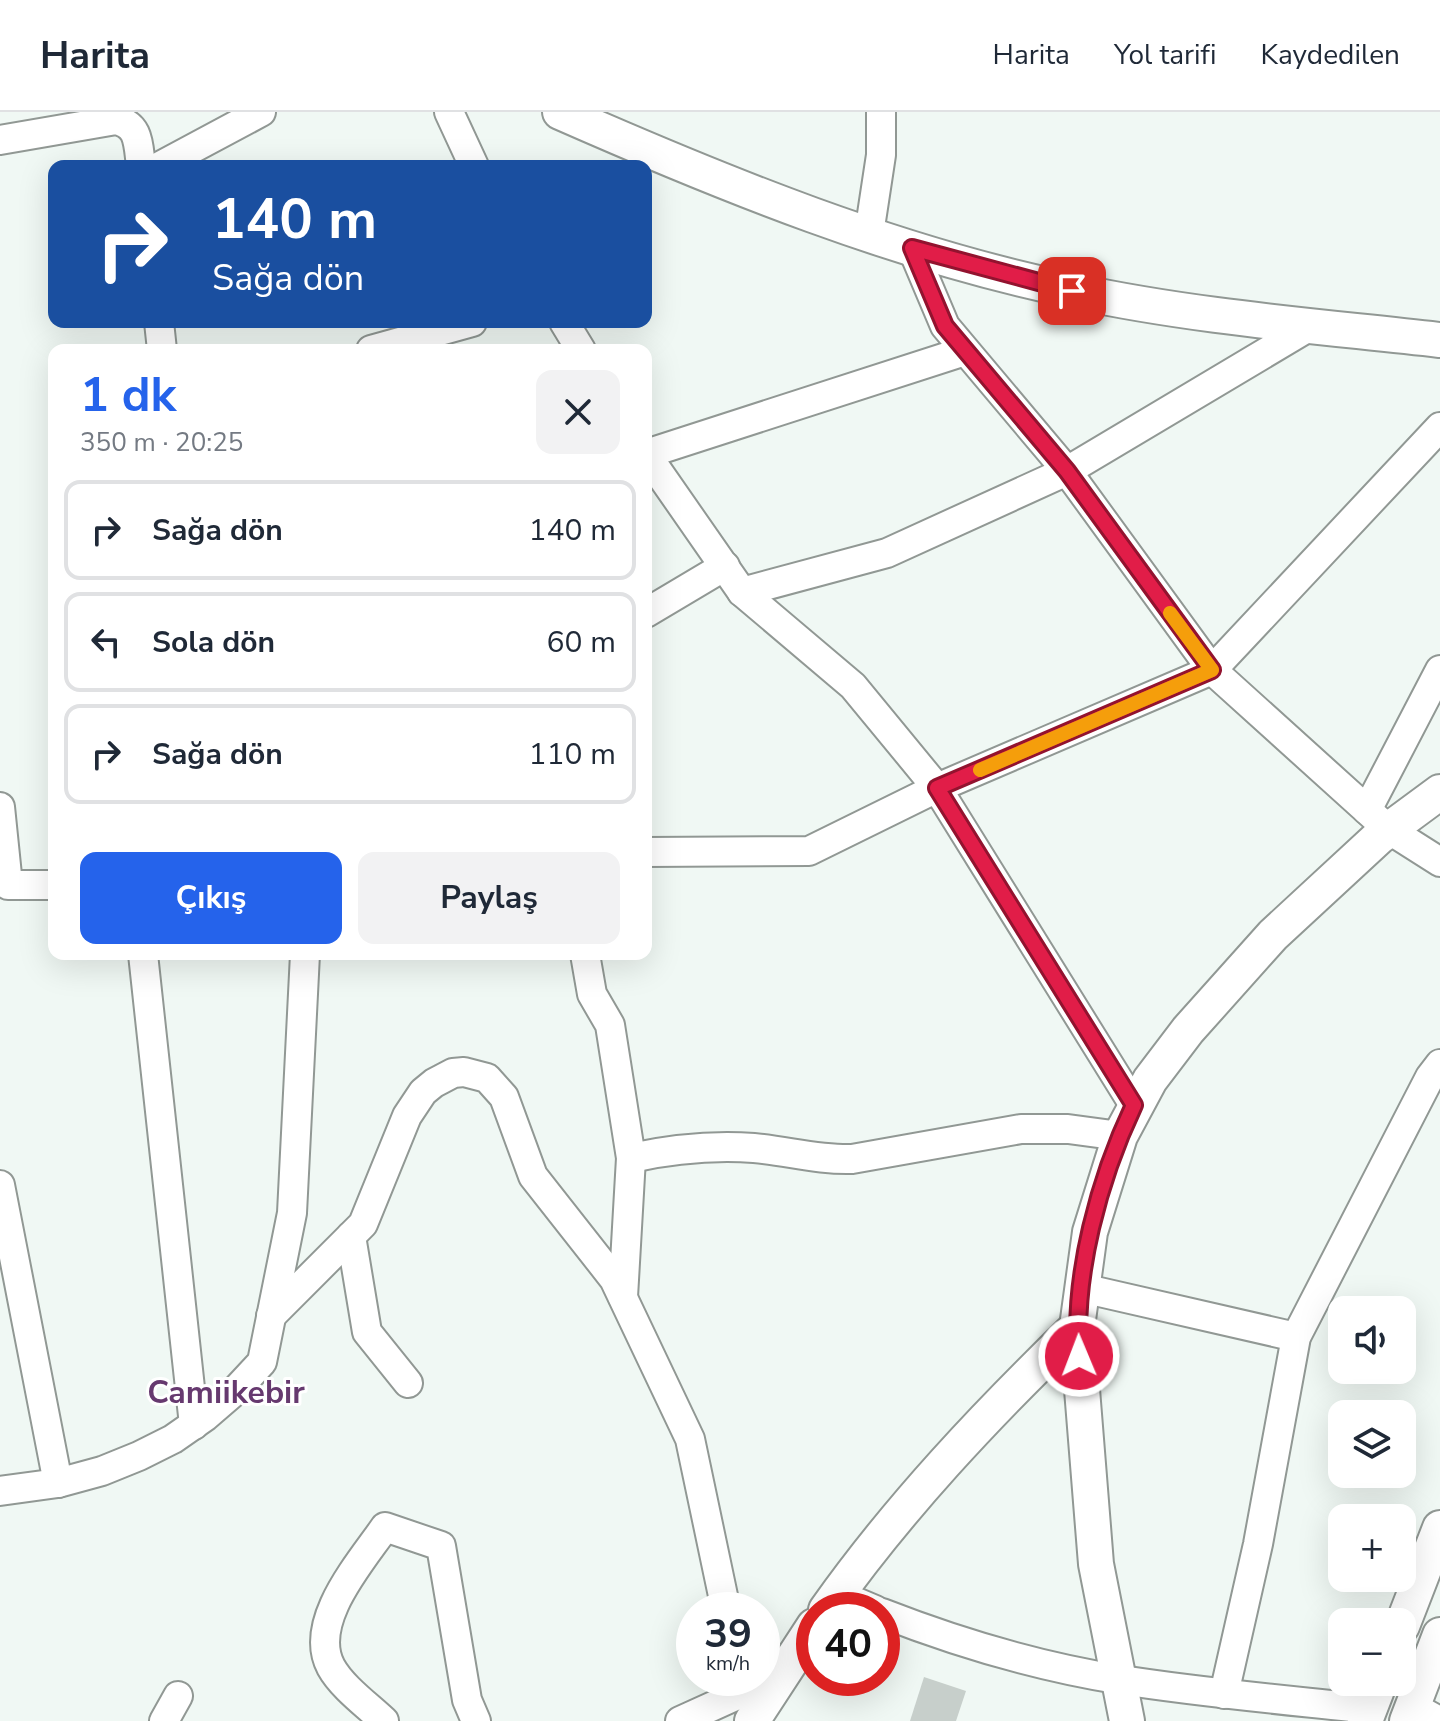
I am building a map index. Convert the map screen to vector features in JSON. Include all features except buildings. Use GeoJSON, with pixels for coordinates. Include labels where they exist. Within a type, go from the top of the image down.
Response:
{"type":"FeatureCollection","features":[{"type":"Feature","properties":{"kind":"street"},"geometry":{"type":"LineString","coordinates":[[171,160],[261,112]]}},
{"type":"Feature","properties":{"kind":"street"},"geometry":{"type":"LineString","coordinates":[[449,112],[471,160]]}},
{"type":"Feature","properties":{"kind":"street"},"geometry":{"type":"LineString","coordinates":[[560,112],[741,188],[869,234],[1072,291],[1166,309],[1307,328],[1440,340]]}},
{"type":"Feature","properties":{"kind":"street"},"geometry":{"type":"LineString","coordinates":[[869,234],[881,155],[881,112]]}},
{"type":"Feature","properties":{"kind":"street"},"geometry":{"type":"LineString","coordinates":[[0,140],[116,120],[123,121],[137,134],[140,160]]}},
{"type":"Feature","properties":{"kind":"street"},"geometry":{"type":"LineString","coordinates":[[912,248],[945,326],[1067,471],[1212,670],[1378,820],[1440,862]]}},
{"type":"Feature","properties":{"kind":"street"},"geometry":{"type":"LineString","coordinates":[[393,344],[450,328]]}},
{"type":"Feature","properties":{"kind":"street"},"geometry":{"type":"LineString","coordinates":[[742,592],[887,553],[1067,471],[1307,328]]}},
{"type":"Feature","properties":{"kind":"street"},"geometry":{"type":"LineString","coordinates":[[652,452],[965,351]]}},
{"type":"Feature","properties":{"kind":"street"},"geometry":{"type":"LineString","coordinates":[[652,852],[809,851],[937,788],[1212,670],[1440,427]]}},
{"type":"Feature","properties":{"kind":"street"},"geometry":{"type":"LineString","coordinates":[[652,463],[742,592],[853,686],[937,788],[1134,1105]]}},
{"type":"Feature","properties":{"kind":"street"},"geometry":{"type":"LineString","coordinates":[[652,609],[725,566]]}},
{"type":"Feature","properties":{"kind":"street"},"geometry":{"type":"LineString","coordinates":[[1127,1721],[1096,1564],[1077,1327],[1090,1232],[1120,1136],[1134,1105],[1150,1080],[1230,981],[1325,885],[1378,820],[1440,670]]}},
{"type":"Feature","properties":{"kind":"street"},"geometry":{"type":"LineString","coordinates":[[1378,820],[1440,792]]}},
{"type":"Feature","properties":{"kind":"street"},"geometry":{"type":"LineString","coordinates":[[0,807],[8,885],[48,885]]}},
{"type":"Feature","properties":{"kind":"street"},"geometry":{"type":"LineString","coordinates":[[144,960],[194,1425]]}},
{"type":"Feature","properties":{"kind":"street"},"geometry":{"type":"LineString","coordinates":[[0,1491],[58,1483],[102,1471],[139,1456],[194,1425],[235,1391],[262,1362],[292,1213],[305,960]]}},
{"type":"Feature","properties":{"kind":"street"},"geometry":{"type":"LineString","coordinates":[[586,960],[592,994],[610,1025],[631,1158],[623,1298]]}},
{"type":"Feature","properties":{"kind":"street"},"geometry":{"type":"LineString","coordinates":[[1224,1694],[1258,1544],[1296,1337],[1430,1077],[1440,1064]]}},
{"type":"Feature","properties":{"kind":"street"},"geometry":{"type":"LineString","coordinates":[[271,1316],[363,1224],[414,1103],[443,1077],[464,1072],[487,1078],[504,1097],[533,1176],[614,1279],[690,1439],[722,1592]]}},
{"type":"Feature","properties":{"kind":"street"},"geometry":{"type":"LineString","coordinates":[[631,1158],[673,1149],[725,1147],[852,1159],[1021,1129],[1068,1129],[1120,1136]]}},
{"type":"Feature","properties":{"kind":"street"},"geometry":{"type":"LineString","coordinates":[[0,1185],[58,1483]]}},
{"type":"Feature","properties":{"kind":"street"},"geometry":{"type":"LineString","coordinates":[[351,1236],[367,1332],[408,1383]]}},
{"type":"Feature","properties":{"kind":"street"},"geometry":{"type":"LineString","coordinates":[[1082,1288],[1296,1337]]}},
{"type":"Feature","properties":{"kind":"street"},"geometry":{"type":"LineString","coordinates":[[839,1592],[904,1509],[961,1444],[1077,1327]]}},
{"type":"Feature","properties":{"kind":"street"},"geometry":{"type":"LineString","coordinates":[[384,1721],[332,1668],[325,1632],[328,1619],[353,1573],[385,1527],[441,1546],[467,1700],[476,1721]]}},
{"type":"Feature","properties":{"kind":"street"},"geometry":{"type":"LineString","coordinates":[[1409,1608],[1440,1528]]}},
{"type":"Feature","properties":{"kind":"street"},"geometry":{"type":"LineString","coordinates":[[900,1619],[982,1648],[1120,1680],[1224,1694],[1372,1704]]}},
{"type":"Feature","properties":{"kind":"street"},"geometry":{"type":"LineString","coordinates":[[1419,1716],[1440,1635]]}},
{"type":"Feature","properties":{"kind":"street"},"geometry":{"type":"LineString","coordinates":[[680,1721],[747,1703],[796,1647]]}},
{"type":"Feature","properties":{"kind":"street"},"geometry":{"type":"LineString","coordinates":[[164,1721],[178,1696]]}},
{"type":"Feature","properties":{"kind":"slow traffic"},"geometry":{"type":"LineString","coordinates":[[980,770],[1212,670],[1170,613]]}},
{"type":"Feature","properties":{"kind":"district","name":"Camiikebir"},"geometry":{"type":"Point","coordinates":[226,1392]}},
{"type":"Feature","properties":{"kind":"route"},"geometry":{"type":"LineString","coordinates":[[1072,291],[912,248],[945,326],[1067,471],[1212,670],[937,788],[1134,1105],[1120,1136],[1090,1232],[1077,1327],[1079,1356]]}}]}
